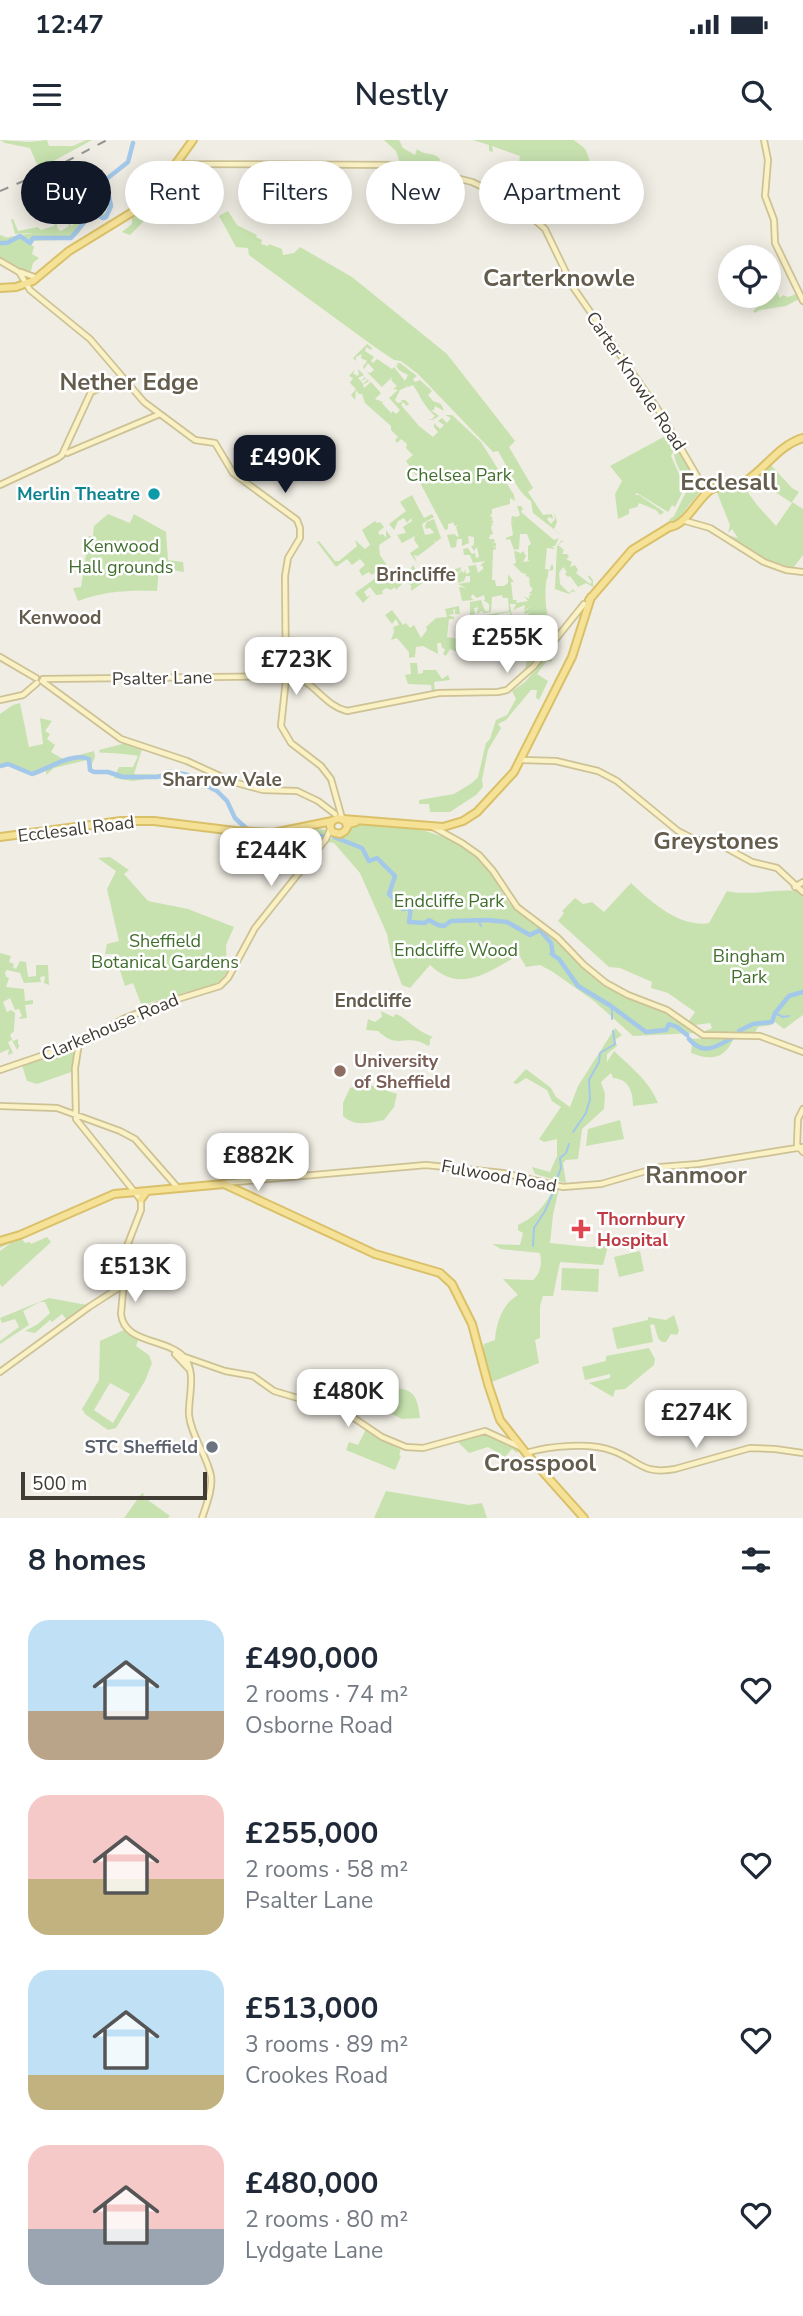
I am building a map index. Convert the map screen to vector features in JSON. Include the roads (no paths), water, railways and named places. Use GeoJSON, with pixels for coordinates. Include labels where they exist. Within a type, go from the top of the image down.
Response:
{"type":"FeatureCollection","features":[{"type":"Feature","properties":{"kind":"main road"},"geometry":{"type":"LineString","coordinates":[[0,288],[27,284],[69,251],[131,215],[155,197],[193,140]]}},
{"type":"Feature","properties":{"kind":"main road"},"geometry":{"type":"LineString","coordinates":[[583,607],[632,550],[682,520],[715,486],[746,481],[781,450],[803,438]]}},
{"type":"Feature","properties":{"kind":"main road","name":"Ecclesall Road"},"geometry":{"type":"LineString","coordinates":[[0,838],[130,821],[273,833],[336,821],[361,820],[443,827],[463,821],[481,808],[511,776],[572,657],[591,597]]}},
{"type":"Feature","properties":{"kind":"main road","name":"Ecclesall Road"},"geometry":{"type":"LineString","coordinates":[[581,624],[583,607]]}},
{"type":"Feature","properties":{"kind":"main road","name":"Ecclesall Road"},"geometry":{"type":"LineString","coordinates":[[336,821],[344,832],[347,826],[361,820]]}},
{"type":"Feature","properties":{"kind":"main road"},"geometry":{"type":"LineString","coordinates":[[336,821],[347,826]]}},
{"type":"Feature","properties":{"kind":"main road"},"geometry":{"type":"LineString","coordinates":[[228,1184],[361,1248],[440,1273],[447,1278],[472,1324],[500,1420],[519,1447],[584,1518]]}},
{"type":"Feature","properties":{"kind":"main road","name":"Fulwood Road"},"geometry":{"type":"LineString","coordinates":[[0,1241],[119,1193],[228,1184]]}},
{"type":"Feature","properties":{"kind":"main road"},"geometry":{"type":"LineString","coordinates":[[141,1199],[148,1191]]}},
{"type":"Feature","properties":{"kind":"street"},"geometry":{"type":"LineString","coordinates":[[764,140],[768,160],[765,196],[774,220],[775,243],[803,301]]}},
{"type":"Feature","properties":{"kind":"street","name":"Carter Knowle Road"},"geometry":{"type":"LineString","coordinates":[[178,160],[187,163],[406,165],[472,182],[511,200],[545,229],[573,287],[659,411],[707,493]]}},
{"type":"Feature","properties":{"kind":"street"},"geometry":{"type":"LineString","coordinates":[[0,261],[37,278]]}},
{"type":"Feature","properties":{"kind":"street"},"geometry":{"type":"LineString","coordinates":[[17,270],[36,296],[90,339],[138,397],[198,441],[215,443],[230,470],[295,518],[300,528],[299,540],[288,558],[285,576],[286,676],[281,726],[290,743],[327,773],[337,795],[336,821]]}},
{"type":"Feature","properties":{"kind":"street"},"geometry":{"type":"LineString","coordinates":[[65,455],[66,446],[91,392],[104,386],[127,383]]}},
{"type":"Feature","properties":{"kind":"street"},"geometry":{"type":"LineString","coordinates":[[0,485],[160,414]]}},
{"type":"Feature","properties":{"kind":"street"},"geometry":{"type":"LineString","coordinates":[[682,520],[710,528],[764,562],[803,572]]}},
{"type":"Feature","properties":{"kind":"street","name":"Psalter Lane"},"geometry":{"type":"LineString","coordinates":[[40,680],[286,676],[303,679],[331,705],[347,711],[453,692],[503,691],[524,678],[583,607]]}},
{"type":"Feature","properties":{"kind":"street"},"geometry":{"type":"LineString","coordinates":[[0,657],[40,680],[121,739],[187,761],[221,778],[271,791],[301,793],[326,806],[336,821]]}},
{"type":"Feature","properties":{"kind":"street"},"geometry":{"type":"LineString","coordinates":[[0,700],[23,695],[40,680]]}},
{"type":"Feature","properties":{"kind":"street"},"geometry":{"type":"LineString","coordinates":[[520,760],[556,761],[598,771],[617,781],[678,831],[694,839],[717,844],[752,862],[777,868],[803,892]]}},
{"type":"Feature","properties":{"kind":"street","name":"Clarkehouse Road"},"geometry":{"type":"LineString","coordinates":[[0,1070],[79,1043],[123,1019],[220,986],[228,978],[255,928],[326,839],[336,821]]}},
{"type":"Feature","properties":{"kind":"street"},"geometry":{"type":"LineString","coordinates":[[448,836],[449,824]]}},
{"type":"Feature","properties":{"kind":"street"},"geometry":{"type":"LineString","coordinates":[[431,825],[479,855],[517,908],[558,938],[595,974],[628,995],[667,1010],[705,1036],[760,1036],[803,1052]]}},
{"type":"Feature","properties":{"kind":"street"},"geometry":{"type":"LineString","coordinates":[[795,887],[803,881]]}},
{"type":"Feature","properties":{"kind":"street"},"geometry":{"type":"LineString","coordinates":[[79,1043],[75,1068],[74,1114],[141,1199],[140,1214],[128,1245],[121,1314],[124,1327],[170,1349],[188,1364],[191,1385],[190,1417],[211,1478],[202,1518]]}},
{"type":"Feature","properties":{"kind":"street"},"geometry":{"type":"LineString","coordinates":[[0,1106],[50,1107],[109,1126],[135,1139],[179,1188]]}},
{"type":"Feature","properties":{"kind":"street"},"geometry":{"type":"LineString","coordinates":[[801,1149],[797,1123],[803,1109]]}},
{"type":"Feature","properties":{"kind":"street","name":"Fulwood Road"},"geometry":{"type":"LineString","coordinates":[[228,1184],[426,1165],[503,1173],[563,1187],[601,1184],[666,1166],[801,1149]]}},
{"type":"Feature","properties":{"kind":"street"},"geometry":{"type":"LineString","coordinates":[[0,1372],[124,1284]]}},
{"type":"Feature","properties":{"kind":"street"},"geometry":{"type":"LineString","coordinates":[[182,1357],[253,1376],[274,1391],[342,1411],[386,1439],[406,1447],[424,1448],[485,1431],[519,1447],[597,1447],[619,1454],[643,1468],[662,1471],[750,1448],[772,1448],[803,1454]]}},
{"type":"Feature","properties":{"kind":"street"},"geometry":{"type":"LineString","coordinates":[[188,1369],[193,1359]]}},
{"type":"Feature","properties":{"kind":"waterway"},"geometry":{"type":"LineString","coordinates":[[0,243],[7,243],[20,236],[30,243],[33,238],[71,238],[92,213],[106,217],[111,206],[108,192],[104,189],[104,181],[128,162],[133,143]]}},
{"type":"Feature","properties":{"kind":"waterway"},"geometry":{"type":"LineString","coordinates":[[0,766],[8,764],[32,774],[68,759],[82,757],[89,759],[90,770],[94,772],[108,772],[123,777],[157,777],[169,774],[197,781],[217,791],[227,801],[235,818],[246,828]]}},
{"type":"Feature","properties":{"kind":"waterway"},"geometry":{"type":"LineString","coordinates":[[168,770],[173,771]]}},
{"type":"Feature","properties":{"kind":"waterway"},"geometry":{"type":"LineString","coordinates":[[180,772],[189,774]]}},
{"type":"Feature","properties":{"kind":"waterway"},"geometry":{"type":"LineString","coordinates":[[277,839],[293,838],[303,833],[312,837],[324,836]]}},
{"type":"Feature","properties":{"kind":"waterway"},"geometry":{"type":"LineString","coordinates":[[334,837],[362,848],[369,861],[377,858],[395,876],[389,894],[403,909],[411,908],[409,922],[425,923],[429,920],[444,926],[451,921],[487,920],[507,922],[530,935],[540,930],[551,943],[553,955],[559,959],[578,986],[646,1032],[666,1030],[669,1024],[687,1035]]}},
{"type":"Feature","properties":{"kind":"waterway"},"geometry":{"type":"LineString","coordinates":[[478,920],[481,926]]}},
{"type":"Feature","properties":{"kind":"waterway"},"geometry":{"type":"LineString","coordinates":[[739,1031],[753,1024],[772,1022],[775,1013],[789,996],[803,992]]}},
{"type":"Feature","properties":{"kind":"waterway"},"geometry":{"type":"LineString","coordinates":[[611,1006],[612,1011]]}},
{"type":"Feature","properties":{"kind":"waterway"},"geometry":{"type":"LineString","coordinates":[[612,1013],[612,1019]]}},
{"type":"Feature","properties":{"kind":"waterway"},"geometry":{"type":"LineString","coordinates":[[775,1013],[783,1017],[789,1016]]}},
{"type":"Feature","properties":{"kind":"waterway"},"geometry":{"type":"LineString","coordinates":[[573,1132],[586,1113],[590,1099],[589,1080],[599,1062],[600,1053],[615,1044],[613,1031]]}},
{"type":"Feature","properties":{"kind":"waterway"},"geometry":{"type":"LineString","coordinates":[[689,1039],[705,1049],[732,1038]]}},
{"type":"Feature","properties":{"kind":"waterway"},"geometry":{"type":"LineString","coordinates":[[556,1181],[561,1168],[560,1158],[566,1153],[569,1144]]}},
{"type":"Feature","properties":{"kind":"waterway"},"geometry":{"type":"LineString","coordinates":[[533,1246],[534,1228],[555,1188]]}},
{"type":"Feature","properties":{"kind":"railway"},"geometry":{"type":"LineString","coordinates":[[0,191],[52,169],[107,140]]}},
{"type":"Feature","properties":{"kind":"place","name":"Merlin Theatre"},"geometry":{"type":"Point","coordinates":[154,494]}},
{"type":"Feature","properties":{"kind":"place","name":"University of Sheffield"},"geometry":{"type":"Point","coordinates":[340,1071]}},
{"type":"Feature","properties":{"kind":"place","name":"Thornbury Hospital"},"geometry":{"type":"Point","coordinates":[581,1229]}},
{"type":"Feature","properties":{"kind":"place","name":"STC Sheffield"},"geometry":{"type":"Point","coordinates":[212,1447]}},
{"type":"Feature","properties":{"kind":"district","name":"Carterknowle"},"geometry":{"type":"Point","coordinates":[559,278]}},
{"type":"Feature","properties":{"kind":"district","name":"Nether Edge"},"geometry":{"type":"Point","coordinates":[129,382]}},
{"type":"Feature","properties":{"kind":"district","name":"Ecclesall"},"geometry":{"type":"Point","coordinates":[729,482]}},
{"type":"Feature","properties":{"kind":"district","name":"Brincliffe"},"geometry":{"type":"Point","coordinates":[416,575]}},
{"type":"Feature","properties":{"kind":"district","name":"Kenwood"},"geometry":{"type":"Point","coordinates":[60,618]}},
{"type":"Feature","properties":{"kind":"district","name":"Sharrow Vale"},"geometry":{"type":"Point","coordinates":[222,780]}},
{"type":"Feature","properties":{"kind":"district","name":"Greystones"},"geometry":{"type":"Point","coordinates":[716,841]}},
{"type":"Feature","properties":{"kind":"district","name":"Endcliffe"},"geometry":{"type":"Point","coordinates":[373,1001]}},
{"type":"Feature","properties":{"kind":"district","name":"Ranmoor"},"geometry":{"type":"Point","coordinates":[696,1175]}},
{"type":"Feature","properties":{"kind":"district","name":"Crosspool"},"geometry":{"type":"Point","coordinates":[540,1463]}},
{"type":"Feature","properties":{"kind":"park label","name":"Chelsea Park"},"geometry":{"type":"Point","coordinates":[459,475]}},
{"type":"Feature","properties":{"kind":"park label","name":"Kenwood Hall grounds"},"geometry":{"type":"Point","coordinates":[121,556]}},
{"type":"Feature","properties":{"kind":"park label","name":"Endcliffe Park"},"geometry":{"type":"Point","coordinates":[449,901]}},
{"type":"Feature","properties":{"kind":"park label","name":"Endcliffe Wood"},"geometry":{"type":"Point","coordinates":[456,950]}},
{"type":"Feature","properties":{"kind":"park label","name":"Sheffield Botanical Gardens"},"geometry":{"type":"Point","coordinates":[165,951]}},
{"type":"Feature","properties":{"kind":"park label","name":"Bingham Park"},"geometry":{"type":"Point","coordinates":[749,966]}}]}
